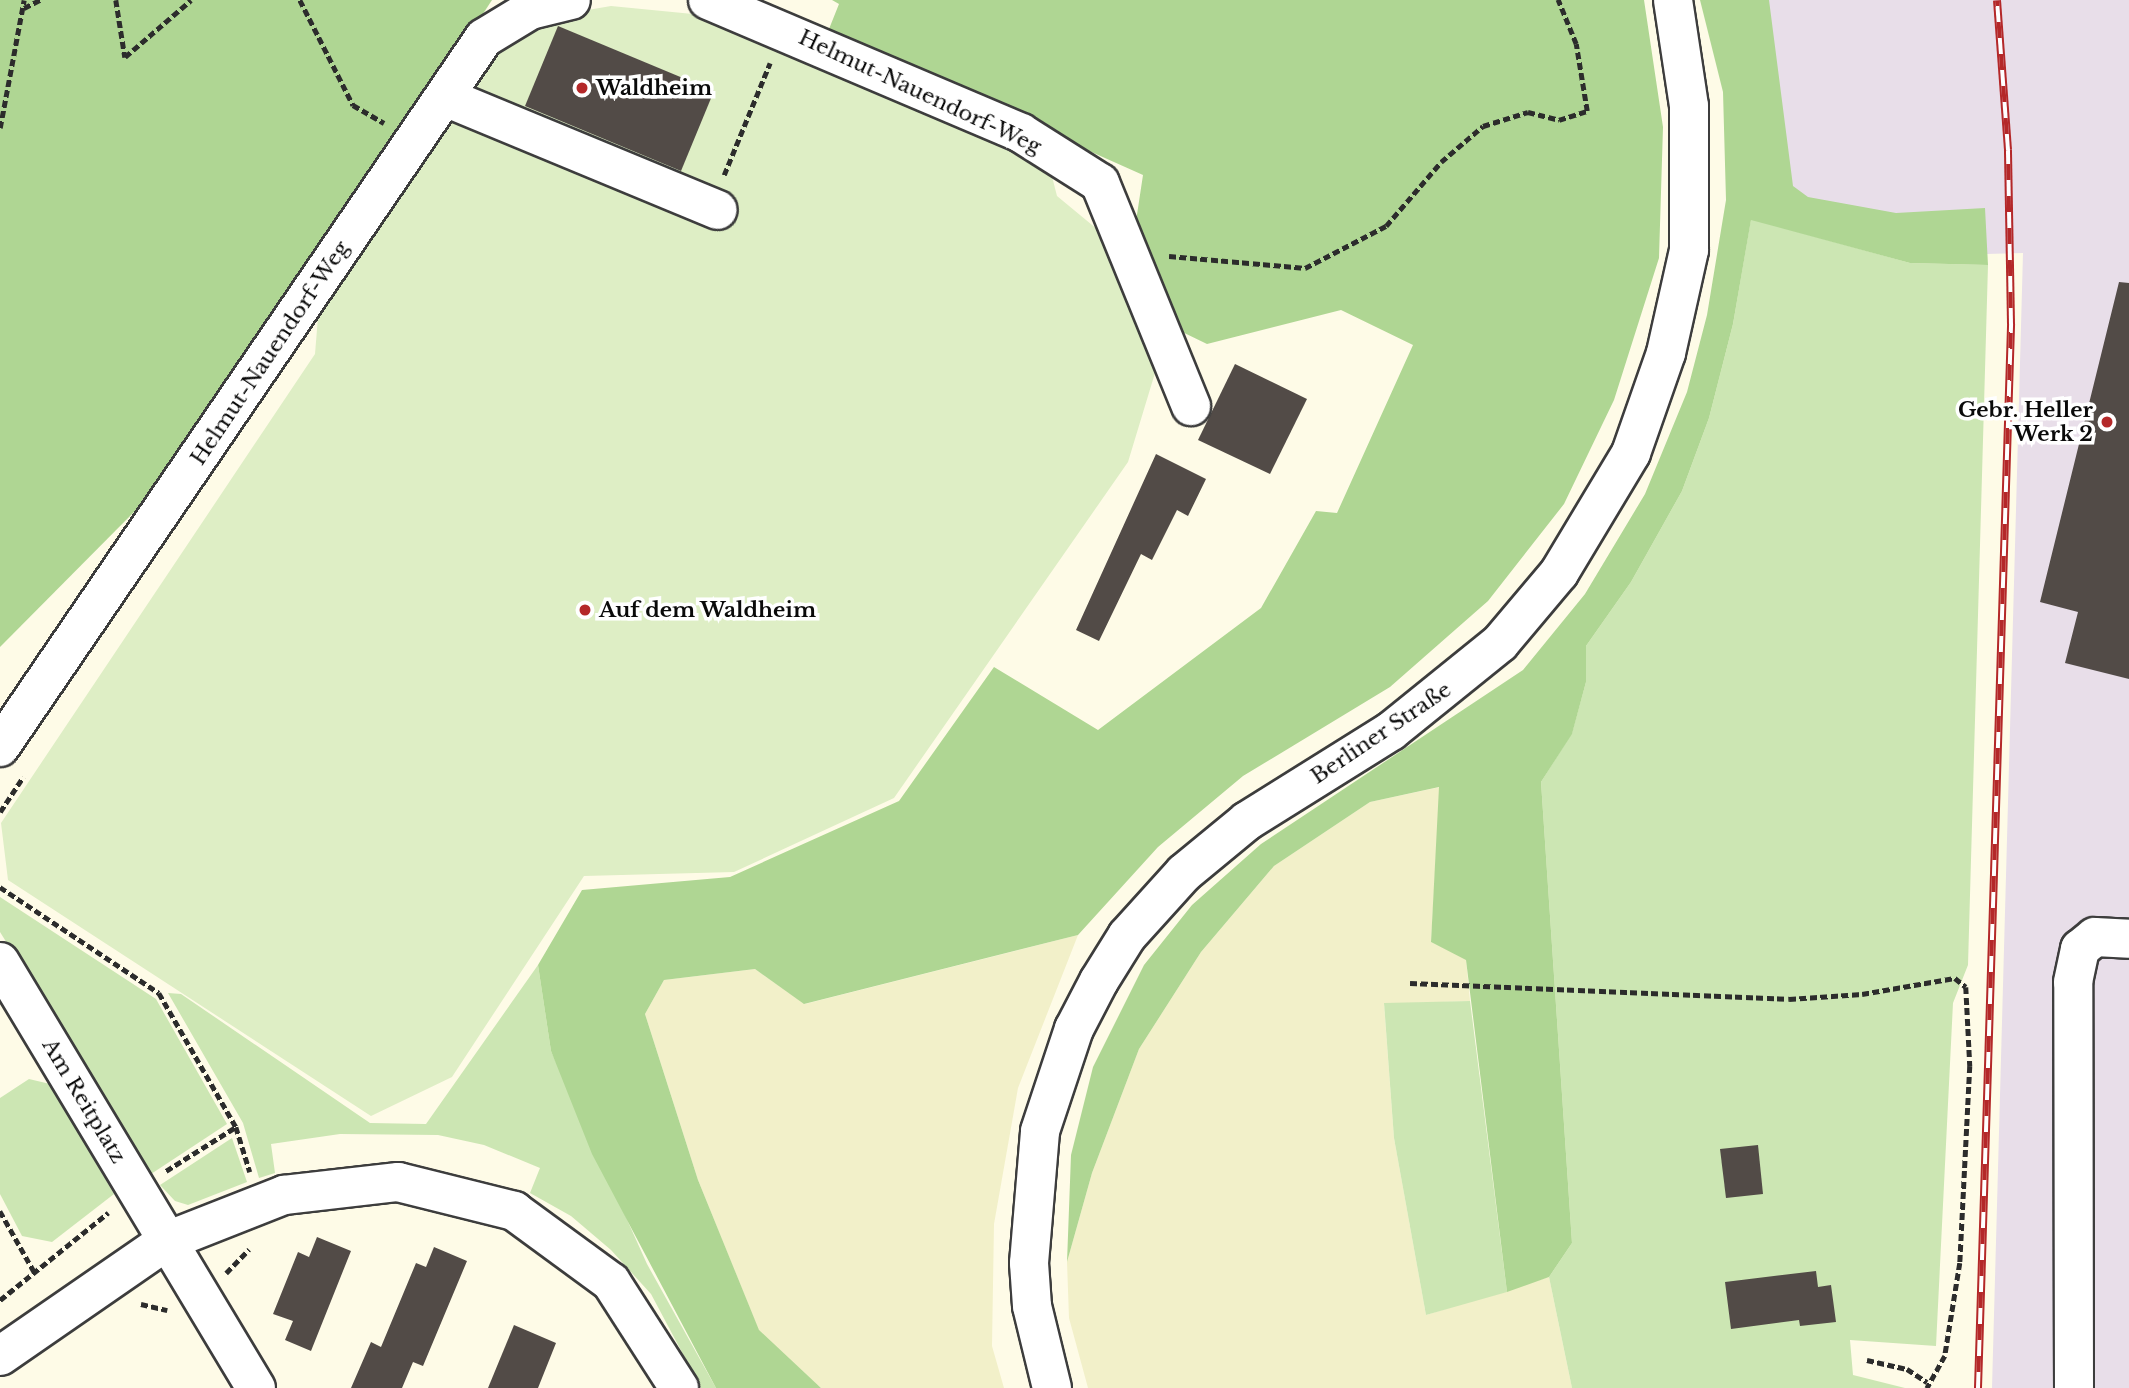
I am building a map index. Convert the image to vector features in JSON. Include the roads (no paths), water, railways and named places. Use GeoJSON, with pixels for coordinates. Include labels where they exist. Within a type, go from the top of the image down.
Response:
{"type":"FeatureCollection","features":[{"type":"Feature","properties":{"kind":"street","name":"Helmut-Nauendorf-Weg"},"geometry":{"type":"LineString","coordinates":[[0,747],[484,38],[530,10],[571,0]]}},
{"type":"Feature","properties":{"kind":"street","name":"Helmut-Nauendorf-Weg"},"geometry":{"type":"LineString","coordinates":[[708,0],[785,30],[1021,133],[1100,183],[1191,405]]}},
{"type":"Feature","properties":{"kind":"street","name":"Berliner Straße"},"geometry":{"type":"LineString","coordinates":[[1052,1388],[1032,1306],[1029,1262],[1037,1156],[1055,1080],[1098,981],[1127,936],[1184,873],[1247,821],[1391,731],[1500,643],[1559,573],[1631,453],[1666,353],[1689,250],[1689,106],[1673,0]]}},
{"type":"Feature","properties":{"kind":"street"},"geometry":{"type":"LineString","coordinates":[[445,97],[714,208]]}},
{"type":"Feature","properties":{"kind":"street"},"geometry":{"type":"LineString","coordinates":[[2074,1388],[2073,982],[2080,949],[2095,937],[2129,939]]}},
{"type":"Feature","properties":{"kind":"street","name":"Am Reitplatz"},"geometry":{"type":"LineString","coordinates":[[0,962],[256,1388]]}},
{"type":"Feature","properties":{"kind":"street"},"geometry":{"type":"LineString","coordinates":[[0,1356],[167,1241],[284,1195],[398,1182],[514,1211],[611,1282],[679,1388]]}},
{"type":"Feature","properties":{"kind":"railway"},"geometry":{"type":"LineString","coordinates":[[1978,1388],[2011,324],[2008,150],[1997,0]]}},
{"type":"Feature","properties":{"kind":"place","name":"Waldheim"},"geometry":{"type":"Point","coordinates":[582,88]}},
{"type":"Feature","properties":{"kind":"place","name":"Gebr. Heller Werk 2"},"geometry":{"type":"Point","coordinates":[2107,422]}},
{"type":"Feature","properties":{"kind":"place","name":"Auf dem Waldheim"},"geometry":{"type":"Point","coordinates":[585,610]}}]}
